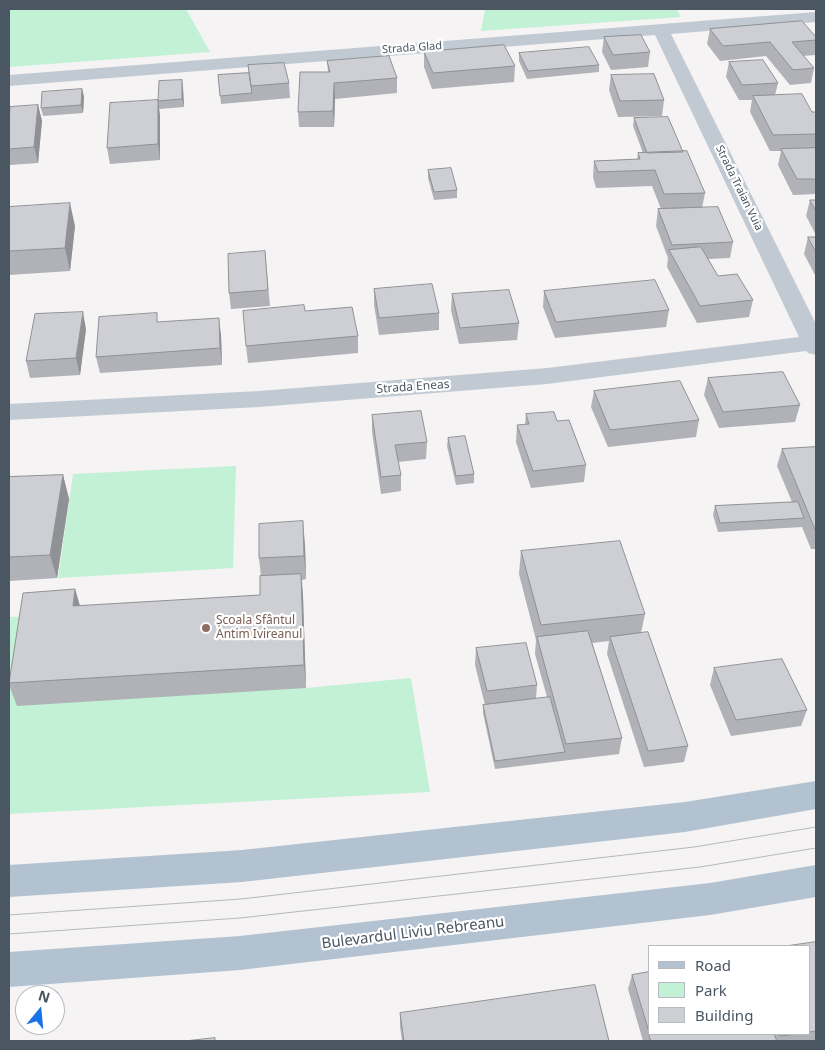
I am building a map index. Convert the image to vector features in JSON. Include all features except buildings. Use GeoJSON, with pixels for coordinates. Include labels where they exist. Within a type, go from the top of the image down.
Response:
{"type":"FeatureCollection","features":[{"type":"Feature","properties":{"kind":"main road"},"geometry":{"type":"LineString","coordinates":[[9,881],[242,866],[685,817],[816,795]]}},
{"type":"Feature","properties":{"kind":"main road","name":"Bulevardul Liviu Rebreanu"},"geometry":{"type":"LineString","coordinates":[[9,970],[240,953],[710,899],[816,881]]}},
{"type":"Feature","properties":{"kind":"street","name":"Strada Glad"},"geometry":{"type":"LineString","coordinates":[[9,80],[816,18]]}},
{"type":"Feature","properties":{"kind":"street","name":"Strada Traian Vuia"},"geometry":{"type":"LineString","coordinates":[[660,29],[815,345]]}},
{"type":"Feature","properties":{"kind":"street","name":"Strada Eneas"},"geometry":{"type":"LineString","coordinates":[[9,412],[259,399],[547,376],[815,345]]}},
{"type":"Feature","properties":{"kind":"green space"},"geometry":{"type":"Polygon","coordinates":[[[9,9],[186,9],[210,52],[9,67],[9,9]]]}},
{"type":"Feature","properties":{"kind":"green space"},"geometry":{"type":"Polygon","coordinates":[[[485,9],[677,9],[681,17],[481,31],[485,9]]]}},
{"type":"Feature","properties":{"kind":"green space"},"geometry":{"type":"Polygon","coordinates":[[[236,466],[233,568],[58,578],[73,474],[236,466]]]}},
{"type":"Feature","properties":{"kind":"green space"},"geometry":{"type":"Polygon","coordinates":[[[31,616],[306,688],[411,678],[430,792],[9,814],[9,617],[31,616]]]}},
{"type":"Feature","properties":{"kind":"tram line"},"geometry":{"type":"LineString","coordinates":[[9,915],[241,899],[694,847],[816,827]]}},
{"type":"Feature","properties":{"kind":"tram line"},"geometry":{"type":"LineString","coordinates":[[9,934],[240,918],[700,867],[816,848]]}},
{"type":"Feature","properties":{"kind":"place","name":"Școala Sfântul Antim Ivireanul"},"geometry":{"type":"Point","coordinates":[206,628]}}]}
